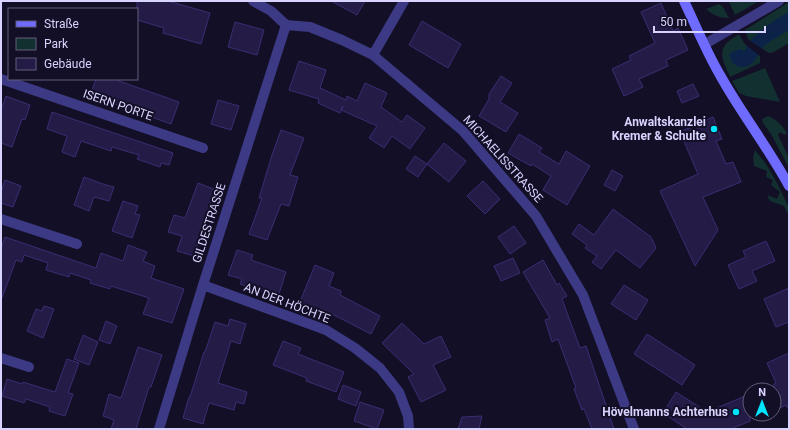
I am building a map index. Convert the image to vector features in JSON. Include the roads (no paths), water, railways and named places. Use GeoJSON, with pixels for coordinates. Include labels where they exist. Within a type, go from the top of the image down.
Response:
{"type":"FeatureCollection","features":[{"type":"Feature","properties":{"kind":"main road"},"geometry":{"type":"LineString","coordinates":[[684,1],[720,75],[778,166],[789,186]]}},
{"type":"Feature","properties":{"kind":"street"},"geometry":{"type":"LineString","coordinates":[[253,1],[271,11],[286,25]]}},
{"type":"Feature","properties":{"kind":"street"},"geometry":{"type":"LineString","coordinates":[[373,55],[404,1]]}},
{"type":"Feature","properties":{"kind":"street"},"geometry":{"type":"LineString","coordinates":[[704,44],[779,1]]}},
{"type":"Feature","properties":{"kind":"street","name":"MICHAELISSTRASSE"},"geometry":{"type":"LineString","coordinates":[[286,25],[310,28],[342,40],[373,55],[463,131],[536,216],[583,295],[634,429]]}},
{"type":"Feature","properties":{"kind":"street","name":"GILDESTRASSE"},"geometry":{"type":"LineString","coordinates":[[159,429],[203,285],[286,25]]}},
{"type":"Feature","properties":{"kind":"street","name":"ISERN PORTE"},"geometry":{"type":"LineString","coordinates":[[1,80],[203,148]]}},
{"type":"Feature","properties":{"kind":"street"},"geometry":{"type":"LineString","coordinates":[[1,219],[77,244]]}},
{"type":"Feature","properties":{"kind":"street","name":"AN DER HÖCHTE"},"geometry":{"type":"LineString","coordinates":[[203,285],[326,330],[355,348],[380,368],[400,392],[408,416],[410,429]]}},
{"type":"Feature","properties":{"kind":"street"},"geometry":{"type":"LineString","coordinates":[[1,358],[29,367]]}},
{"type":"Feature","properties":{"kind":"water"},"geometry":{"type":"Polygon","coordinates":[[[789,12],[789,30],[764,46],[755,60],[749,65],[740,67],[732,63],[729,54],[739,49],[744,51],[759,32],[789,12]]]}},
{"type":"Feature","properties":{"kind":"place","name":"Anwaltskanzlei Kremer & Schulte"},"geometry":{"type":"Point","coordinates":[714,129]}},
{"type":"Feature","properties":{"kind":"place","name":"Hövelmanns Achterhus"},"geometry":{"type":"Point","coordinates":[736,412]}}]}
